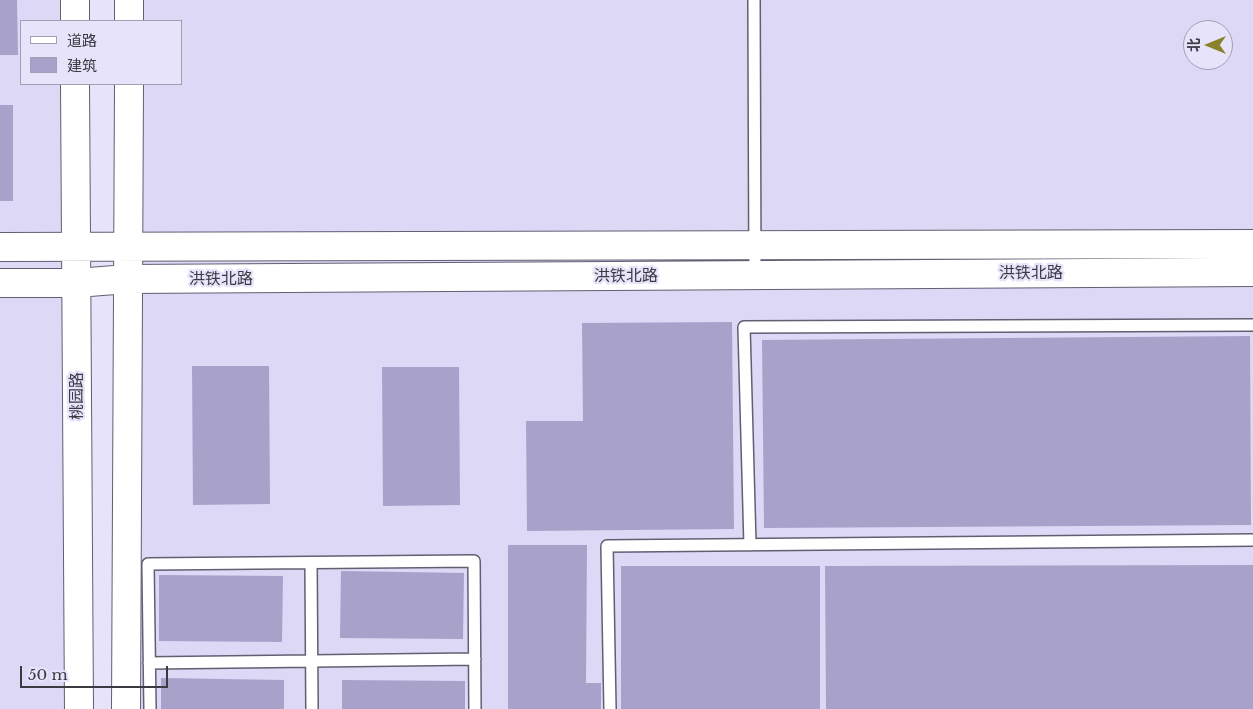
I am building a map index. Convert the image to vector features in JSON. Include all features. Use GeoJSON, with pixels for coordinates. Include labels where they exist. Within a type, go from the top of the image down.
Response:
{"type":"FeatureCollection","features":[{"type":"Feature","properties":{"kind":"street"},"geometry":{"type":"LineString","coordinates":[[75,0],[75,20]]}},
{"type":"Feature","properties":{"kind":"street"},"geometry":{"type":"LineString","coordinates":[[129,0],[129,20]]}},
{"type":"Feature","properties":{"kind":"street","name":"桃园路"},"geometry":{"type":"LineString","coordinates":[[75,85],[79,709]]}},
{"type":"Feature","properties":{"kind":"street"},"geometry":{"type":"LineString","coordinates":[[126,709],[129,85]]}},
{"type":"Feature","properties":{"kind":"street","name":"洪铁北路"},"geometry":{"type":"LineString","coordinates":[[0,247],[1253,244]]}},
{"type":"Feature","properties":{"kind":"street","name":"洪铁北路"},"geometry":{"type":"LineString","coordinates":[[0,283],[76,283],[128,279],[1253,272]]}},
{"type":"Feature","properties":{"kind":"lane"},"geometry":{"type":"LineString","coordinates":[[754,0],[755,275]]}},
{"type":"Feature","properties":{"kind":"lane"},"geometry":{"type":"LineString","coordinates":[[750,544],[744,327],[1253,325]]}},
{"type":"Feature","properties":{"kind":"lane"},"geometry":{"type":"LineString","coordinates":[[610,709],[607,546],[1253,540]]}},
{"type":"Feature","properties":{"kind":"lane"},"geometry":{"type":"LineString","coordinates":[[150,709],[148,564],[474,561],[475,709]]}},
{"type":"Feature","properties":{"kind":"lane"},"geometry":{"type":"LineString","coordinates":[[311,562],[312,709]]}},
{"type":"Feature","properties":{"kind":"lane"},"geometry":{"type":"LineString","coordinates":[[149,663],[475,659]]}},
{"type":"Feature","properties":{"kind":"shaded area"},"geometry":{"type":"Polygon","coordinates":[[[0,0],[75,0],[75,20],[20,20],[20,85],[75,85],[68,709],[0,709],[0,0]]]}},
{"type":"Feature","properties":{"kind":"shaded area"},"geometry":{"type":"Polygon","coordinates":[[[129,0],[1253,0],[1253,709],[127,709],[129,85],[182,85],[182,20],[129,20],[129,0]]]}},
{"type":"Feature","properties":{"kind":"building"},"geometry":{"type":"Polygon","coordinates":[[[0,0],[17,0],[18,55],[0,55],[0,0]]]}},
{"type":"Feature","properties":{"kind":"building"},"geometry":{"type":"Polygon","coordinates":[[[0,105],[13,105],[13,201],[0,201],[0,105]]]}},
{"type":"Feature","properties":{"kind":"building"},"geometry":{"type":"Polygon","coordinates":[[[732,322],[734,529],[527,531],[526,421],[583,421],[582,323],[732,322]]]}},
{"type":"Feature","properties":{"kind":"building"},"geometry":{"type":"Polygon","coordinates":[[[1250,336],[1251,525],[764,528],[762,340],[1250,336]]]}},
{"type":"Feature","properties":{"kind":"building"},"geometry":{"type":"Polygon","coordinates":[[[192,366],[269,366],[270,504],[193,505],[192,366]]]}},
{"type":"Feature","properties":{"kind":"building"},"geometry":{"type":"Polygon","coordinates":[[[382,367],[459,367],[460,505],[383,506],[382,367]]]}},
{"type":"Feature","properties":{"kind":"building"},"geometry":{"type":"Polygon","coordinates":[[[508,545],[587,545],[586,683],[601,683],[601,709],[508,709],[508,545]]]}},
{"type":"Feature","properties":{"kind":"building"},"geometry":{"type":"Polygon","coordinates":[[[1253,565],[1253,709],[826,709],[825,566],[1253,565]]]}},
{"type":"Feature","properties":{"kind":"building"},"geometry":{"type":"Polygon","coordinates":[[[621,566],[820,566],[820,709],[621,709],[621,566]]]}},
{"type":"Feature","properties":{"kind":"building"},"geometry":{"type":"Polygon","coordinates":[[[341,571],[464,573],[463,639],[340,638],[341,571]]]}},
{"type":"Feature","properties":{"kind":"building"},"geometry":{"type":"Polygon","coordinates":[[[159,575],[283,576],[282,642],[159,641],[159,575]]]}},
{"type":"Feature","properties":{"kind":"building"},"geometry":{"type":"Polygon","coordinates":[[[161,678],[284,680],[284,709],[161,709],[161,678]]]}},
{"type":"Feature","properties":{"kind":"building"},"geometry":{"type":"Polygon","coordinates":[[[342,680],[465,681],[465,709],[342,709],[342,680]]]}}]}
